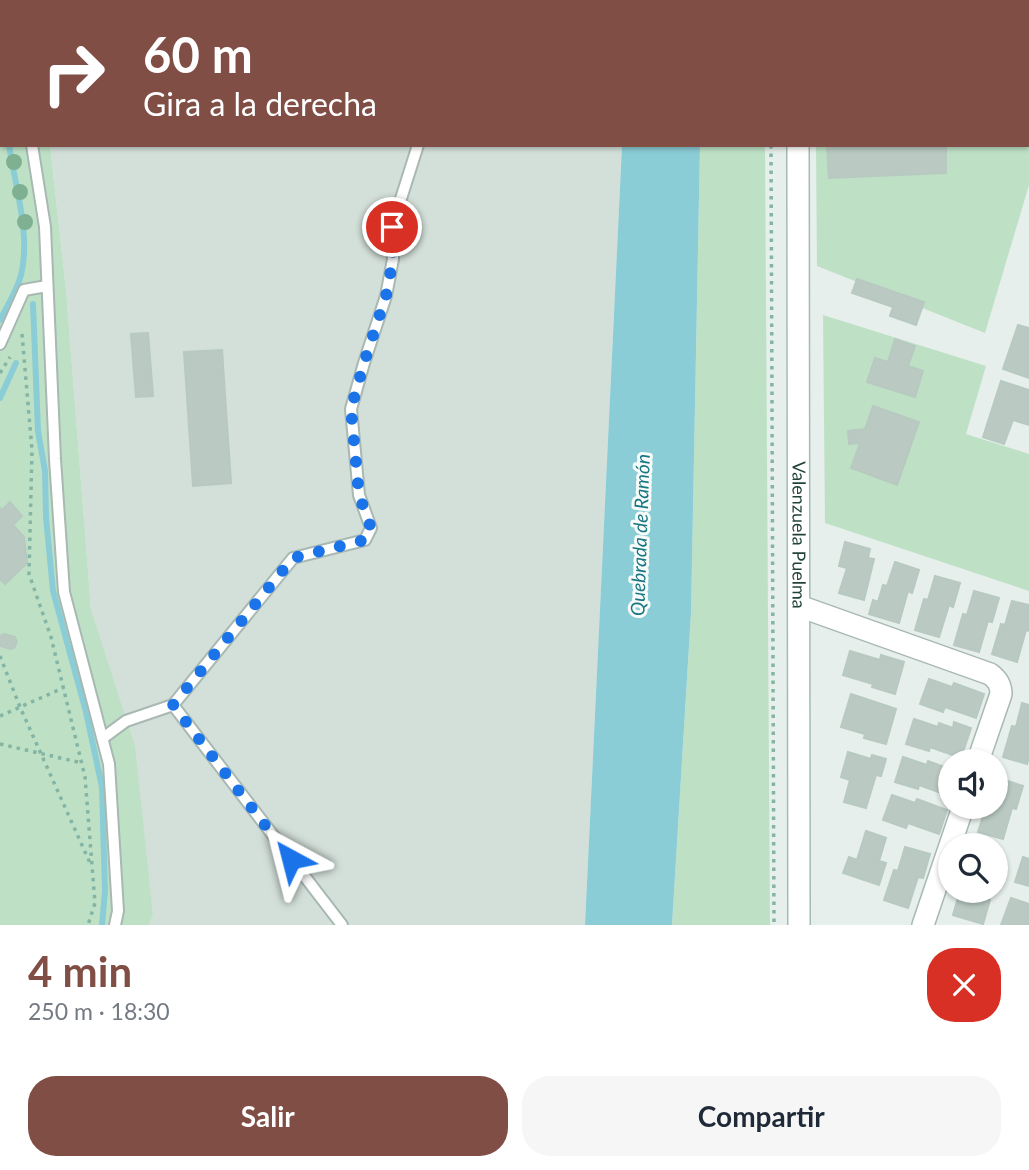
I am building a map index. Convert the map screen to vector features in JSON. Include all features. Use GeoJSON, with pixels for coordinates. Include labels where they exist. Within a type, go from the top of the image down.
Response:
{"type":"FeatureCollection","features":[{"type":"Feature","properties":{"kind":"main road","name":"Valenzuela Puelma"},"geometry":{"type":"LineString","coordinates":[[797,147],[799,925]]}},
{"type":"Feature","properties":{"kind":"main road"},"geometry":{"type":"LineString","coordinates":[[799,606],[996,678],[1001,694],[982,749]]}},
{"type":"Feature","properties":{"kind":"main road"},"geometry":{"type":"LineString","coordinates":[[923,925],[959,819]]}},
{"type":"Feature","properties":{"kind":"lane"},"geometry":{"type":"LineString","coordinates":[[33,147],[44,227],[64,592],[110,764],[118,911],[116,925]]}},
{"type":"Feature","properties":{"kind":"lane"},"geometry":{"type":"LineString","coordinates":[[103,738],[126,721],[173,705],[293,558],[365,540],[371,528],[359,495],[351,409],[386,296],[393,259],[392,227],[417,147]]}},
{"type":"Feature","properties":{"kind":"lane"},"geometry":{"type":"LineString","coordinates":[[0,344],[24,290],[47,286]]}},
{"type":"Feature","properties":{"kind":"lane"},"geometry":{"type":"LineString","coordinates":[[173,705],[342,925]]}},
{"type":"Feature","properties":{"kind":"path"},"geometry":{"type":"LineString","coordinates":[[771,147],[774,925]]}},
{"type":"Feature","properties":{"kind":"path"},"geometry":{"type":"LineString","coordinates":[[22,339],[32,450],[29,574],[51,637],[87,776],[95,903],[88,925]]}},
{"type":"Feature","properties":{"kind":"path"},"geometry":{"type":"LineString","coordinates":[[0,656],[92,867]]}},
{"type":"Feature","properties":{"kind":"path"},"geometry":{"type":"LineString","coordinates":[[0,716],[63,688]]}},
{"type":"Feature","properties":{"kind":"path"},"geometry":{"type":"LineString","coordinates":[[0,744],[82,763]]}},
{"type":"Feature","properties":{"kind":"shaded area"},"geometry":{"type":"Polygon","coordinates":[[[50,147],[622,147],[585,925],[149,925],[153,915],[126,721],[91,609],[66,290],[50,147]]]}},
{"type":"Feature","properties":{"kind":"green space"},"geometry":{"type":"Polygon","coordinates":[[[0,147],[50,147],[66,290],[91,609],[135,747],[153,915],[149,925],[0,925],[0,147]]]}},
{"type":"Feature","properties":{"kind":"green space"},"geometry":{"type":"Polygon","coordinates":[[[700,147],[765,147],[770,925],[672,925],[691,613],[700,147]]]}},
{"type":"Feature","properties":{"kind":"green space"},"geometry":{"type":"Polygon","coordinates":[[[816,147],[1029,147],[1029,185],[985,333],[817,266],[816,147]]]}},
{"type":"Feature","properties":{"kind":"green space"},"geometry":{"type":"Polygon","coordinates":[[[823,315],[986,366],[966,434],[1029,454],[1029,591],[825,523],[823,315]]]}},
{"type":"Feature","properties":{"kind":"water","name":"Quebrada de Ramón"},"geometry":{"type":"Polygon","coordinates":[[[622,147],[700,147],[691,613],[672,925],[585,925],[622,147]]]}},
{"type":"Feature","properties":{"kind":"building"},"geometry":{"type":"Polygon","coordinates":[[[827,147],[946,147],[946,173],[829,178],[827,147]]]}},
{"type":"Feature","properties":{"kind":"building"},"geometry":{"type":"Polygon","coordinates":[[[857,279],[924,302],[916,325],[890,316],[893,307],[852,293],[857,279]]]}},
{"type":"Feature","properties":{"kind":"building"},"geometry":{"type":"Polygon","coordinates":[[[1018,325],[1029,328],[1029,378],[1003,369],[1018,325]]]}},
{"type":"Feature","properties":{"kind":"building"},"geometry":{"type":"Polygon","coordinates":[[[148,333],[153,396],[136,397],[131,334],[148,333]]]}},
{"type":"Feature","properties":{"kind":"building"},"geometry":{"type":"Polygon","coordinates":[[[895,339],[915,346],[908,366],[923,371],[915,397],[867,382],[875,358],[888,362],[895,339]]]}},
{"type":"Feature","properties":{"kind":"building"},"geometry":{"type":"Polygon","coordinates":[[[222,350],[231,483],[193,486],[184,352],[222,350]]]}},
{"type":"Feature","properties":{"kind":"building"},"geometry":{"type":"Polygon","coordinates":[[[1001,381],[1029,390],[1029,425],[1013,420],[1004,444],[983,437],[1001,381]]]}},
{"type":"Feature","properties":{"kind":"building"},"geometry":{"type":"Polygon","coordinates":[[[873,406],[919,422],[897,485],[851,468],[860,443],[849,444],[848,431],[865,429],[873,406]]]}},
{"type":"Feature","properties":{"kind":"building"},"geometry":{"type":"Polygon","coordinates":[[[10,502],[22,516],[13,525],[24,537],[27,563],[5,584],[0,579],[0,508],[2,510],[10,502]]]}},
{"type":"Feature","properties":{"kind":"building"},"geometry":{"type":"Polygon","coordinates":[[[845,542],[870,549],[868,558],[874,559],[864,600],[839,593],[847,568],[839,566],[845,542]]]}},
{"type":"Feature","properties":{"kind":"building"},"geometry":{"type":"Polygon","coordinates":[[[895,562],[919,570],[912,593],[908,591],[899,623],[869,614],[873,600],[878,602],[883,585],[887,586],[895,562]]]}},
{"type":"Feature","properties":{"kind":"building"},"geometry":{"type":"Polygon","coordinates":[[[935,576],[960,583],[953,607],[949,605],[939,637],[915,630],[924,599],[928,600],[935,576]]]}},
{"type":"Feature","properties":{"kind":"building"},"geometry":{"type":"Polygon","coordinates":[[[974,591],[999,598],[992,622],[988,621],[979,652],[954,645],[963,614],[967,615],[974,591]]]}},
{"type":"Feature","properties":{"kind":"building"},"geometry":{"type":"Polygon","coordinates":[[[1012,601],[1029,605],[1029,631],[1026,630],[1017,662],[992,654],[1001,624],[1005,625],[1012,601]]]}},
{"type":"Feature","properties":{"kind":"building"},"geometry":{"type":"Polygon","coordinates":[[[4,634],[15,637],[17,642],[14,648],[0,646],[0,636],[4,634]]]}},
{"type":"Feature","properties":{"kind":"building"},"geometry":{"type":"Polygon","coordinates":[[[850,651],[880,660],[881,655],[904,662],[895,694],[843,675],[850,651]]]}},
{"type":"Feature","properties":{"kind":"building"},"geometry":{"type":"Polygon","coordinates":[[[929,679],[952,687],[954,683],[984,694],[976,718],[945,707],[943,712],[920,704],[929,679]]]}},
{"type":"Feature","properties":{"kind":"building"},"geometry":{"type":"Polygon","coordinates":[[[851,694],[896,709],[886,744],[864,738],[865,734],[841,727],[851,694]]]}},
{"type":"Feature","properties":{"kind":"building"},"geometry":{"type":"Polygon","coordinates":[[[1022,703],[1029,705],[1027,764],[1008,758],[1008,749],[1005,749],[1012,726],[1016,727],[1022,703]]]}},
{"type":"Feature","properties":{"kind":"building"},"geometry":{"type":"Polygon","coordinates":[[[914,719],[938,727],[939,723],[953,728],[954,722],[971,728],[964,749],[938,750],[930,747],[929,751],[906,744],[914,719]]]}},
{"type":"Feature","properties":{"kind":"building"},"geometry":{"type":"Polygon","coordinates":[[[848,752],[871,759],[872,755],[886,759],[881,776],[876,775],[866,808],[844,802],[850,780],[841,777],[848,752]]]}},
{"type":"Feature","properties":{"kind":"building"},"geometry":{"type":"Polygon","coordinates":[[[903,757],[927,765],[928,761],[938,765],[938,792],[919,785],[918,789],[895,782],[903,757]]]}},
{"type":"Feature","properties":{"kind":"building"},"geometry":{"type":"Polygon","coordinates":[[[1008,781],[1023,786],[1016,809],[1012,808],[1005,833],[978,832],[982,819],[1008,819],[1008,781]]]}},
{"type":"Feature","properties":{"kind":"building"},"geometry":{"type":"Polygon","coordinates":[[[892,795],[915,803],[917,799],[938,807],[938,819],[944,819],[938,834],[908,823],[906,828],[883,820],[892,795]]]}},
{"type":"Feature","properties":{"kind":"building"},"geometry":{"type":"Polygon","coordinates":[[[866,831],[886,838],[879,861],[886,863],[879,885],[843,873],[849,857],[857,860],[866,831]]]}},
{"type":"Feature","properties":{"kind":"building"},"geometry":{"type":"Polygon","coordinates":[[[905,847],[930,854],[923,878],[918,877],[908,908],[884,900],[894,870],[898,871],[905,847]]]}},
{"type":"Feature","properties":{"kind":"building"},"geometry":{"type":"Polygon","coordinates":[[[1023,857],[1029,859],[1029,886],[1015,882],[1023,857]]]}},
{"type":"Feature","properties":{"kind":"building"},"geometry":{"type":"Polygon","coordinates":[[[1011,898],[1029,904],[1029,925],[1001,925],[1011,898]]]}},
{"type":"Feature","properties":{"kind":"building"},"geometry":{"type":"Polygon","coordinates":[[[956,903],[989,903],[983,924],[953,915],[956,903]]]}},
{"type":"Feature","properties":{"kind":"waterway"},"geometry":{"type":"LineString","coordinates":[[0,320],[17,287],[24,260],[21,210],[9,147]]}},
{"type":"Feature","properties":{"kind":"waterway"},"geometry":{"type":"LineString","coordinates":[[33,304],[38,431],[45,471],[53,591],[86,712],[102,787],[105,891],[102,925]]}},
{"type":"Feature","properties":{"kind":"waterway"},"geometry":{"type":"LineString","coordinates":[[0,398],[16,363]]}},
{"type":"Feature","properties":{"kind":"route"},"geometry":{"type":"LineString","coordinates":[[291,859],[173,705],[293,558],[365,540],[371,528],[359,495],[351,409],[386,296],[393,259],[392,227]]}}]}
